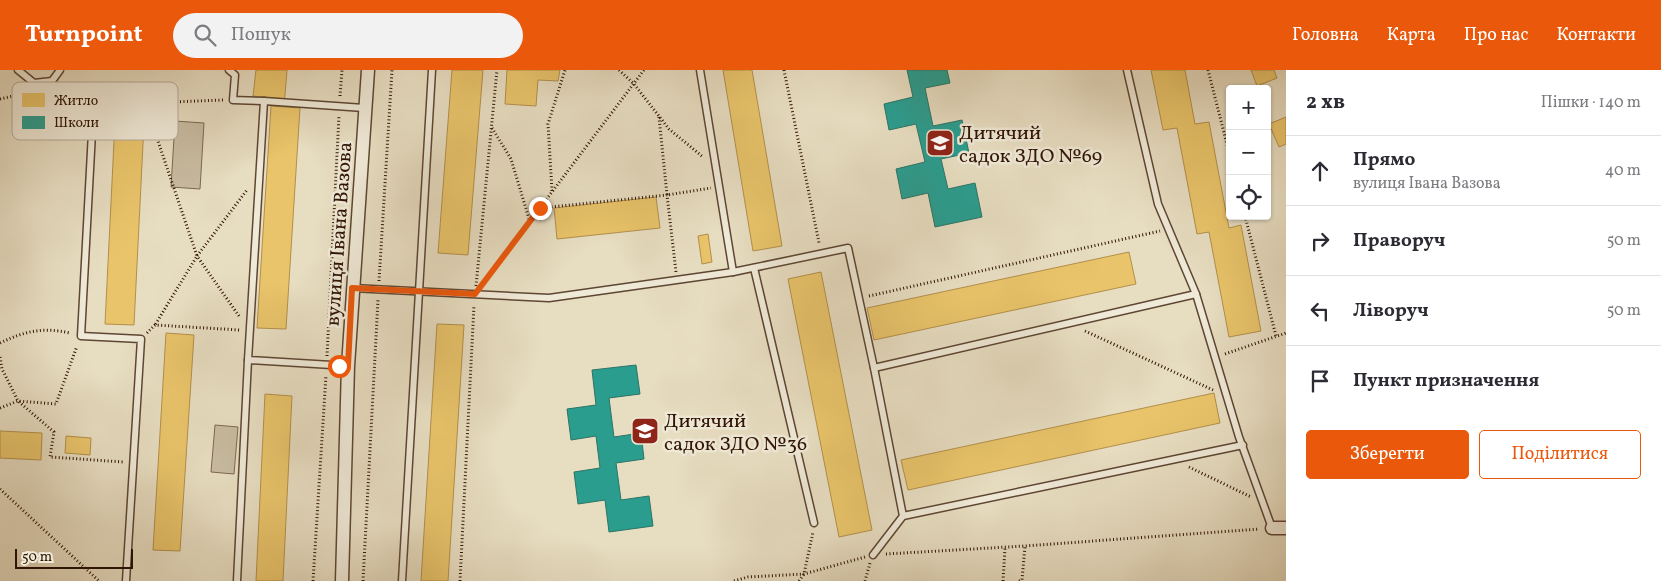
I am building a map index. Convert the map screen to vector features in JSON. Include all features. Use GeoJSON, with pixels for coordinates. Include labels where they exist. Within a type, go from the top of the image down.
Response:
{"type":"FeatureCollection","features":[{"type":"Feature","properties":{"kind":"street","name":"вулиця Івана Вазова"},"geometry":{"type":"LineString","coordinates":[[342,581],[348,366],[368,70]]}},
{"type":"Feature","properties":{"kind":"street"},"geometry":{"type":"LineString","coordinates":[[1272,528],[1286,528]]}},
{"type":"Feature","properties":{"kind":"lane"},"geometry":{"type":"LineString","coordinates":[[18,70],[33,82]]}},
{"type":"Feature","properties":{"kind":"lane"},"geometry":{"type":"LineString","coordinates":[[43,82],[52,81],[60,70]]}},
{"type":"Feature","properties":{"kind":"lane"},"geometry":{"type":"LineString","coordinates":[[229,70],[235,75],[234,100],[364,108]]}},
{"type":"Feature","properties":{"kind":"lane"},"geometry":{"type":"LineString","coordinates":[[402,581],[432,70]]}},
{"type":"Feature","properties":{"kind":"lane"},"geometry":{"type":"LineString","coordinates":[[700,70],[733,272]]}},
{"type":"Feature","properties":{"kind":"lane"},"geometry":{"type":"LineString","coordinates":[[1127,70],[1158,204],[1196,294],[1227,396],[1272,528]]}},
{"type":"Feature","properties":{"kind":"lane"},"geometry":{"type":"LineString","coordinates":[[237,581],[264,102]]}},
{"type":"Feature","properties":{"kind":"lane"},"geometry":{"type":"LineString","coordinates":[[92,140],[81,336],[141,339],[126,581]]}},
{"type":"Feature","properties":{"kind":"lane"},"geometry":{"type":"LineString","coordinates":[[352,288],[549,298],[733,272],[848,248],[903,516]]}},
{"type":"Feature","properties":{"kind":"lane"},"geometry":{"type":"LineString","coordinates":[[754,268],[814,524]]}},
{"type":"Feature","properties":{"kind":"lane"},"geometry":{"type":"LineString","coordinates":[[874,368],[1196,294]]}},
{"type":"Feature","properties":{"kind":"lane"},"geometry":{"type":"LineString","coordinates":[[248,360],[348,366]]}},
{"type":"Feature","properties":{"kind":"lane"},"geometry":{"type":"LineString","coordinates":[[873,555],[903,516],[1243,445]]}},
{"type":"Feature","properties":{"kind":"path"},"geometry":{"type":"LineString","coordinates":[[313,581],[327,365],[342,70]]}},
{"type":"Feature","properties":{"kind":"path"},"geometry":{"type":"LineString","coordinates":[[363,581],[392,70]]}},
{"type":"Feature","properties":{"kind":"path"},"geometry":{"type":"LineString","coordinates":[[460,581],[475,294],[497,70]]}},
{"type":"Feature","properties":{"kind":"path"},"geometry":{"type":"LineString","coordinates":[[552,192],[548,124],[565,70]]}},
{"type":"Feature","properties":{"kind":"path"},"geometry":{"type":"LineString","coordinates":[[619,70],[634,84],[669,129],[716,167]]}},
{"type":"Feature","properties":{"kind":"path"},"geometry":{"type":"LineString","coordinates":[[475,294],[644,70]]}},
{"type":"Feature","properties":{"kind":"path"},"geometry":{"type":"LineString","coordinates":[[784,70],[821,254]]}},
{"type":"Feature","properties":{"kind":"path"},"geometry":{"type":"LineString","coordinates":[[1208,70],[1226,140]]}},
{"type":"Feature","properties":{"kind":"path"},"geometry":{"type":"LineString","coordinates":[[52,81],[56,82]]}},
{"type":"Feature","properties":{"kind":"path"},"geometry":{"type":"LineString","coordinates":[[178,102],[234,100]]}},
{"type":"Feature","properties":{"kind":"path"},"geometry":{"type":"LineString","coordinates":[[659,117],[677,280]]}},
{"type":"Feature","properties":{"kind":"path"},"geometry":{"type":"LineString","coordinates":[[491,127],[511,159],[530,222]]}},
{"type":"Feature","properties":{"kind":"path"},"geometry":{"type":"LineString","coordinates":[[158,140],[197,256],[250,331]]}},
{"type":"Feature","properties":{"kind":"path"},"geometry":{"type":"LineString","coordinates":[[141,339],[155,325],[197,256],[259,174]]}},
{"type":"Feature","properties":{"kind":"path"},"geometry":{"type":"LineString","coordinates":[[540,208],[667,195],[719,186]]}},
{"type":"Feature","properties":{"kind":"path"},"geometry":{"type":"LineString","coordinates":[[1247,220],[1276,336]]}},
{"type":"Feature","properties":{"kind":"path"},"geometry":{"type":"LineString","coordinates":[[858,298],[1168,229]]}},
{"type":"Feature","properties":{"kind":"path"},"geometry":{"type":"LineString","coordinates":[[1069,323],[1227,396]]}},
{"type":"Feature","properties":{"kind":"path"},"geometry":{"type":"LineString","coordinates":[[155,325],[250,331]]}},
{"type":"Feature","properties":{"kind":"path"},"geometry":{"type":"LineString","coordinates":[[0,343],[18,334],[52,329],[81,336],[56,404],[18,401],[0,408]]}},
{"type":"Feature","properties":{"kind":"path"},"geometry":{"type":"LineString","coordinates":[[1215,358],[1286,333]]}},
{"type":"Feature","properties":{"kind":"path"},"geometry":{"type":"LineString","coordinates":[[0,357],[2,369],[18,401],[54,432],[50,457],[133,462]]}},
{"type":"Feature","properties":{"kind":"path"},"geometry":{"type":"LineString","coordinates":[[1174,460],[1254,499]]}},
{"type":"Feature","properties":{"kind":"path"},"geometry":{"type":"LineString","coordinates":[[0,488],[100,581]]}},
{"type":"Feature","properties":{"kind":"path"},"geometry":{"type":"LineString","coordinates":[[799,581],[804,574],[814,524]]}},
{"type":"Feature","properties":{"kind":"path"},"geometry":{"type":"LineString","coordinates":[[734,581],[748,577],[804,574],[873,555],[1005,548],[1272,528]]}},
{"type":"Feature","properties":{"kind":"path"},"geometry":{"type":"LineString","coordinates":[[1019,581],[1022,580],[1025,546]]}},
{"type":"Feature","properties":{"kind":"path"},"geometry":{"type":"LineString","coordinates":[[1003,581],[1005,548]]}},
{"type":"Feature","properties":{"kind":"path"},"geometry":{"type":"LineString","coordinates":[[866,581],[873,555]]}},
{"type":"Feature","properties":{"kind":"shaded area"},"geometry":{"type":"Polygon","coordinates":[[[178,121],[204,123],[200,189],[171,187],[174,140],[178,140],[178,121]]]}},
{"type":"Feature","properties":{"kind":"shaded area"},"geometry":{"type":"Polygon","coordinates":[[[215,425],[238,427],[234,474],[211,472],[215,425]]]}},
{"type":"Feature","properties":{"kind":"building: Житло"},"geometry":{"type":"Polygon","coordinates":[[[256,70],[287,70],[284,107],[274,107],[274,98],[253,96],[256,70]]]}},
{"type":"Feature","properties":{"kind":"building: Житло"},"geometry":{"type":"Polygon","coordinates":[[[452,70],[483,70],[468,255],[438,253],[452,70]]]}},
{"type":"Feature","properties":{"kind":"building: Житло"},"geometry":{"type":"Polygon","coordinates":[[[507,70],[560,70],[558,81],[538,80],[536,106],[505,104],[507,70]]]}},
{"type":"Feature","properties":{"kind":"building: Житло"},"geometry":{"type":"Polygon","coordinates":[[[723,70],[752,70],[782,246],[753,251],[723,70]]]}},
{"type":"Feature","properties":{"kind":"building: Житло"},"geometry":{"type":"Polygon","coordinates":[[[1151,70],[1185,70],[1195,124],[1209,122],[1226,220],[1229,228],[1241,225],[1261,331],[1229,337],[1209,232],[1197,234],[1177,128],[1163,130],[1151,70]]]}},
{"type":"Feature","properties":{"kind":"building: Житло"},"geometry":{"type":"Polygon","coordinates":[[[1251,70],[1274,70],[1277,78],[1257,85],[1251,70]]]}},
{"type":"Feature","properties":{"kind":"building: Житло"},"geometry":{"type":"Polygon","coordinates":[[[271,106],[300,108],[286,329],[257,328],[271,106]]]}},
{"type":"Feature","properties":{"kind":"building: Житло"},"geometry":{"type":"Polygon","coordinates":[[[1286,117],[1286,144],[1279,147],[1271,129],[1271,123],[1286,117]]]}},
{"type":"Feature","properties":{"kind":"building: Житло"},"geometry":{"type":"Polygon","coordinates":[[[114,140],[143,140],[134,325],[105,324],[114,140]]]}},
{"type":"Feature","properties":{"kind":"building: Житло"},"geometry":{"type":"Polygon","coordinates":[[[656,197],[660,228],[557,239],[554,208],[656,197]]]}},
{"type":"Feature","properties":{"kind":"building: Житло"},"geometry":{"type":"Polygon","coordinates":[[[708,234],[712,262],[702,264],[698,236],[708,234]]]}},
{"type":"Feature","properties":{"kind":"building: Житло"},"geometry":{"type":"Polygon","coordinates":[[[1129,252],[1136,284],[874,340],[867,308],[1129,252]]]}},
{"type":"Feature","properties":{"kind":"building: Житло"},"geometry":{"type":"Polygon","coordinates":[[[821,272],[872,530],[839,537],[788,279],[821,272]]]}},
{"type":"Feature","properties":{"kind":"building: Житло"},"geometry":{"type":"Polygon","coordinates":[[[437,324],[464,325],[448,581],[421,581],[437,324]]]}},
{"type":"Feature","properties":{"kind":"building: Житло"},"geometry":{"type":"Polygon","coordinates":[[[166,333],[194,335],[180,551],[153,550],[166,333]]]}},
{"type":"Feature","properties":{"kind":"building: Житло"},"geometry":{"type":"Polygon","coordinates":[[[1214,393],[1220,423],[908,490],[901,460],[1214,393]]]}},
{"type":"Feature","properties":{"kind":"building: Житло"},"geometry":{"type":"Polygon","coordinates":[[[265,394],[292,396],[283,581],[256,581],[265,394]]]}},
{"type":"Feature","properties":{"kind":"building: Житло"},"geometry":{"type":"Polygon","coordinates":[[[0,431],[42,433],[41,460],[0,458],[0,431]]]}},
{"type":"Feature","properties":{"kind":"building: Житло"},"geometry":{"type":"Polygon","coordinates":[[[66,436],[91,438],[90,455],[65,453],[66,436]]]}},
{"type":"Feature","properties":{"kind":"building: Школи"},"geometry":{"type":"Polygon","coordinates":[[[907,70],[947,70],[950,83],[925,88],[933,126],[962,120],[969,153],[941,159],[948,189],[975,183],[982,217],[935,227],[928,193],[902,199],[896,169],[925,162],[916,124],[889,130],[884,104],[913,97],[907,70]]]}},
{"type":"Feature","properties":{"kind":"building: Школи"},"geometry":{"type":"Polygon","coordinates":[[[636,365],[640,394],[609,398],[614,437],[641,433],[644,459],[616,463],[621,500],[649,496],[653,526],[609,532],[605,500],[578,504],[574,472],[600,468],[596,436],[571,440],[567,409],[596,405],[592,370],[636,365]]]}},
{"type":"Feature","properties":{"kind":"place","name":"Дитячий садок ЗДО №69"},"geometry":{"type":"Point","coordinates":[940,143]}},
{"type":"Feature","properties":{"kind":"place","name":"Дитячий садок ЗДО №36"},"geometry":{"type":"Point","coordinates":[645,431]}},
{"type":"Feature","properties":{"kind":"route"},"geometry":{"type":"LineString","coordinates":[[339,366],[348,366],[352,288],[475,294],[540,208]]}}]}
